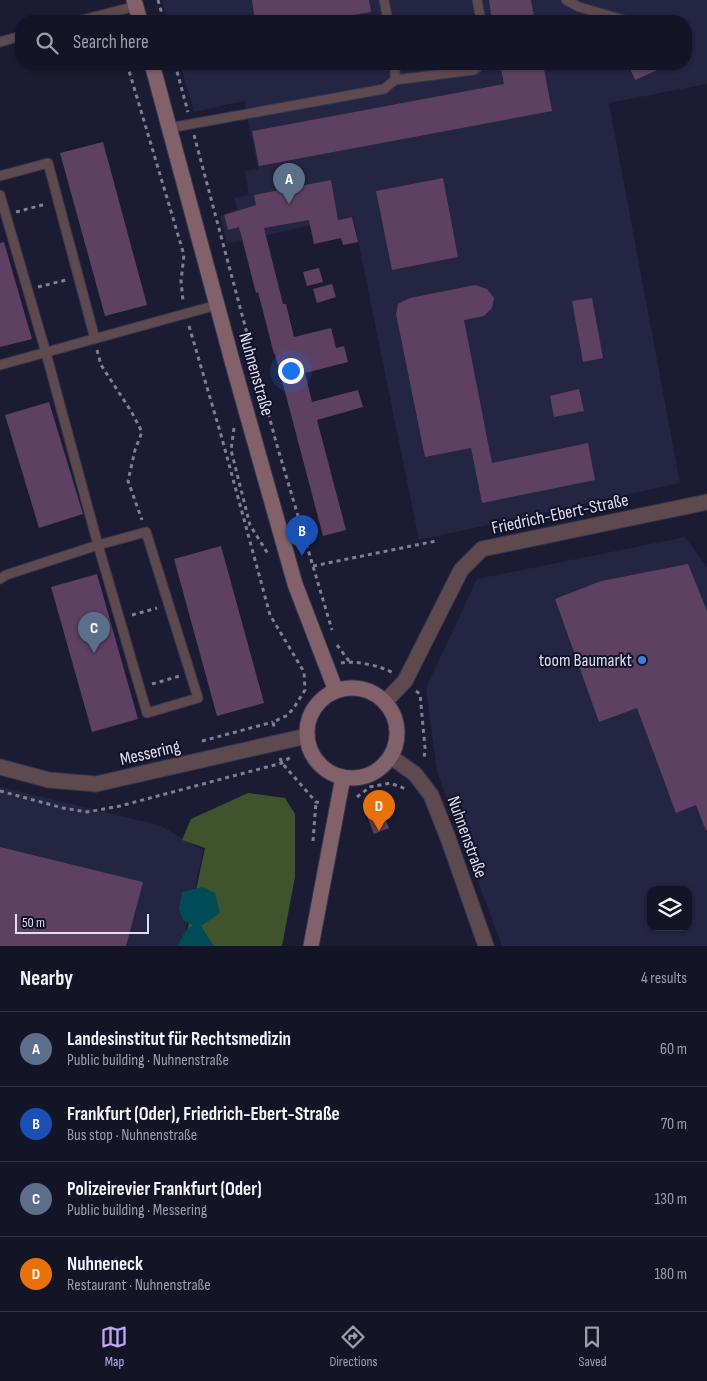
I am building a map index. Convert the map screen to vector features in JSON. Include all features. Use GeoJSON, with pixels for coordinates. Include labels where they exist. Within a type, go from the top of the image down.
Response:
{"type":"FeatureCollection","features":[{"type":"Feature","properties":{"kind":"main road","name":"Nuhnenstraße"},"geometry":{"type":"LineString","coordinates":[[154,70],[295,584],[336,691]]}},
{"type":"Feature","properties":{"kind":"main road"},"geometry":{"type":"LineString","coordinates":[[349,688],[362,689],[374,694],[385,702],[393,714],[397,728],[396,743],[391,757],[375,772],[354,778],[343,777],[332,773],[314,757],[308,741],[308,722],[314,709],[323,698],[336,691],[349,688]]}},
{"type":"Feature","properties":{"kind":"main road"},"geometry":{"type":"LineString","coordinates":[[311,946],[343,777]]}},
{"type":"Feature","properties":{"kind":"street","name":"Friedrich-Ebert-Straße"},"geometry":{"type":"LineString","coordinates":[[385,702],[405,681],[461,570],[482,550],[707,502]]}},
{"type":"Feature","properties":{"kind":"street","name":"Messering"},"geometry":{"type":"LineString","coordinates":[[0,767],[49,780],[96,784],[276,743],[308,741]]}},
{"type":"Feature","properties":{"kind":"street","name":"Nuhnenstraße"},"geometry":{"type":"LineString","coordinates":[[391,757],[409,769],[431,795],[486,946]]}},
{"type":"Feature","properties":{"kind":"lane"},"geometry":{"type":"LineString","coordinates":[[384,0],[387,15]]}},
{"type":"Feature","properties":{"kind":"lane"},"geometry":{"type":"LineString","coordinates":[[477,0],[480,15]]}},
{"type":"Feature","properties":{"kind":"lane"},"geometry":{"type":"LineString","coordinates":[[566,0],[578,7],[607,15]]}},
{"type":"Feature","properties":{"kind":"lane"},"geometry":{"type":"LineString","coordinates":[[97,15],[135,3]]}},
{"type":"Feature","properties":{"kind":"lane"},"geometry":{"type":"LineString","coordinates":[[0,42],[15,38]]}},
{"type":"Feature","properties":{"kind":"lane"},"geometry":{"type":"LineString","coordinates":[[395,70],[395,80]]}},
{"type":"Feature","properties":{"kind":"lane"},"geometry":{"type":"LineString","coordinates":[[169,128],[384,89],[395,80],[474,70]]}},
{"type":"Feature","properties":{"kind":"lane"},"geometry":{"type":"LineString","coordinates":[[0,176],[48,163],[95,339]]}},
{"type":"Feature","properties":{"kind":"lane"},"geometry":{"type":"LineString","coordinates":[[0,195],[46,353],[98,545],[146,713],[198,698],[146,532],[98,545],[6,575],[0,579]]}},
{"type":"Feature","properties":{"kind":"lane"},"geometry":{"type":"LineString","coordinates":[[0,365],[217,305]]}},
{"type":"Feature","properties":{"kind":"path"},"geometry":{"type":"LineString","coordinates":[[158,0],[162,15]]}},
{"type":"Feature","properties":{"kind":"path"},"geometry":{"type":"LineString","coordinates":[[129,70],[184,255],[181,281],[185,314],[221,435],[270,615],[304,672],[305,690],[288,715],[273,722],[276,743],[282,763],[316,802]]}},
{"type":"Feature","properties":{"kind":"path"},"geometry":{"type":"LineString","coordinates":[[177,70],[276,442],[333,635]]}},
{"type":"Feature","properties":{"kind":"path"},"geometry":{"type":"LineString","coordinates":[[6,215],[58,200]]}},
{"type":"Feature","properties":{"kind":"path"},"geometry":{"type":"LineString","coordinates":[[28,290],[78,276]]}},
{"type":"Feature","properties":{"kind":"path"},"geometry":{"type":"LineString","coordinates":[[95,339],[101,365],[131,410],[142,432],[135,450],[128,482],[146,532]]}},
{"type":"Feature","properties":{"kind":"path"},"geometry":{"type":"LineString","coordinates":[[313,566],[436,541]]}},
{"type":"Feature","properties":{"kind":"path"},"geometry":{"type":"LineString","coordinates":[[119,618],[169,606]]}},
{"type":"Feature","properties":{"kind":"path"},"geometry":{"type":"LineString","coordinates":[[336,643],[348,661],[387,669],[420,694],[425,748],[422,777],[415,794],[390,783],[370,787],[358,795],[355,802]]}},
{"type":"Feature","properties":{"kind":"path"},"geometry":{"type":"LineString","coordinates":[[140,688],[190,672]]}},
{"type":"Feature","properties":{"kind":"path"},"geometry":{"type":"LineString","coordinates":[[0,791],[62,808],[87,812],[120,806],[282,763],[308,741]]}},
{"type":"Feature","properties":{"kind":"shaded area"},"geometry":{"type":"Polygon","coordinates":[[[161,0],[707,0],[707,84],[609,103],[680,483],[419,540],[353,216],[227,244],[220,216],[237,209],[234,198],[249,195],[245,171],[258,169],[244,101],[194,112],[182,70],[692,70],[692,15],[166,15],[161,0]]]}},
{"type":"Feature","properties":{"kind":"shaded area"},"geometry":{"type":"Polygon","coordinates":[[[685,537],[707,567],[707,946],[502,946],[437,772],[426,688],[477,579],[685,537]]]}},
{"type":"Feature","properties":{"kind":"shaded area"},"geometry":{"type":"Polygon","coordinates":[[[0,787],[159,825],[203,850],[182,946],[0,946],[0,787]]]}},
{"type":"Feature","properties":{"kind":"shaded area"},"geometry":{"type":"Polygon","coordinates":[[[248,793],[285,798],[295,814],[295,877],[282,946],[184,946],[205,848],[182,840],[191,819],[248,793]]]}},
{"type":"Feature","properties":{"kind":"shaded area"},"geometry":{"type":"Polygon","coordinates":[[[203,887],[215,893],[220,913],[201,926],[214,946],[177,946],[186,930],[193,925],[183,920],[179,909],[182,892],[203,887]]]}},
{"type":"Feature","properties":{"kind":"building"},"geometry":{"type":"Polygon","coordinates":[[[252,0],[369,0],[371,12],[353,15],[254,15],[252,0]]]}},
{"type":"Feature","properties":{"kind":"building"},"geometry":{"type":"Polygon","coordinates":[[[489,0],[531,0],[534,15],[491,15],[489,0]]]}},
{"type":"Feature","properties":{"kind":"building"},"geometry":{"type":"Polygon","coordinates":[[[501,70],[544,70],[552,111],[259,166],[252,131],[504,84],[501,70]]]}},
{"type":"Feature","properties":{"kind":"building"},"geometry":{"type":"Polygon","coordinates":[[[631,70],[658,70],[635,80],[631,70]]]}},
{"type":"Feature","properties":{"kind":"building"},"geometry":{"type":"Polygon","coordinates":[[[103,142],[147,305],[105,316],[60,153],[103,142]]]}},
{"type":"Feature","properties":{"kind":"building"},"geometry":{"type":"Polygon","coordinates":[[[443,178],[458,257],[392,270],[376,191],[443,178]]]}},
{"type":"Feature","properties":{"kind":"building"},"geometry":{"type":"Polygon","coordinates":[[[331,180],[338,220],[352,217],[358,242],[343,245],[341,238],[314,244],[309,220],[264,228],[283,304],[286,304],[294,337],[331,328],[336,348],[344,346],[348,362],[305,373],[312,402],[358,390],[363,407],[317,420],[346,530],[323,536],[239,227],[228,230],[224,215],[256,205],[254,195],[331,180]]]}},
{"type":"Feature","properties":{"kind":"building"},"geometry":{"type":"Polygon","coordinates":[[[4,242],[32,339],[0,347],[0,243],[4,242]]]}},
{"type":"Feature","properties":{"kind":"building"},"geometry":{"type":"Polygon","coordinates":[[[319,268],[323,282],[307,286],[303,272],[319,268]]]}},
{"type":"Feature","properties":{"kind":"building"},"geometry":{"type":"Polygon","coordinates":[[[332,284],[336,297],[317,303],[313,289],[332,284]]]}},
{"type":"Feature","properties":{"kind":"building"},"geometry":{"type":"Polygon","coordinates":[[[475,285],[487,289],[494,298],[492,308],[484,316],[464,320],[492,463],[588,443],[595,480],[482,503],[471,448],[425,457],[396,314],[398,304],[410,298],[475,285]]]}},
{"type":"Feature","properties":{"kind":"building"},"geometry":{"type":"Polygon","coordinates":[[[592,298],[603,358],[583,362],[572,301],[592,298]]]}},
{"type":"Feature","properties":{"kind":"building"},"geometry":{"type":"Polygon","coordinates":[[[579,389],[584,411],[554,417],[550,396],[579,389]]]}},
{"type":"Feature","properties":{"kind":"building"},"geometry":{"type":"Polygon","coordinates":[[[49,402],[83,514],[39,528],[5,415],[49,402]]]}},
{"type":"Feature","properties":{"kind":"building"},"geometry":{"type":"Polygon","coordinates":[[[221,546],[264,703],[217,716],[174,559],[221,546]]]}},
{"type":"Feature","properties":{"kind":"building","name":"toom Baumarkt"},"geometry":{"type":"Polygon","coordinates":[[[688,564],[707,611],[706,831],[696,805],[676,813],[637,708],[599,722],[555,599],[601,581],[688,564]]]}},
{"type":"Feature","properties":{"kind":"building"},"geometry":{"type":"Polygon","coordinates":[[[97,574],[138,719],[92,732],[51,587],[97,574]]]}},
{"type":"Feature","properties":{"kind":"building"},"geometry":{"type":"Polygon","coordinates":[[[382,811],[389,828],[374,834],[367,816],[382,811]]]}},
{"type":"Feature","properties":{"kind":"building"},"geometry":{"type":"Polygon","coordinates":[[[0,847],[143,882],[126,946],[0,946],[0,847]]]}},
{"type":"Feature","properties":{"kind":"place","name":"Landesinstitut für Rechtsmedizin"},"geometry":{"type":"Point","coordinates":[289,204]}},
{"type":"Feature","properties":{"kind":"place","name":"Frankfurt (Oder), Friedrich-Ebert-Straße"},"geometry":{"type":"Point","coordinates":[302,556]}},
{"type":"Feature","properties":{"kind":"place","name":"Polizeirevier Frankfurt (Oder)"},"geometry":{"type":"Point","coordinates":[94,653]}},
{"type":"Feature","properties":{"kind":"place","name":"toom Baumarkt"},"geometry":{"type":"Point","coordinates":[642,660]}},
{"type":"Feature","properties":{"kind":"place","name":"Nuhneneck"},"geometry":{"type":"Point","coordinates":[379,831]}}]}
